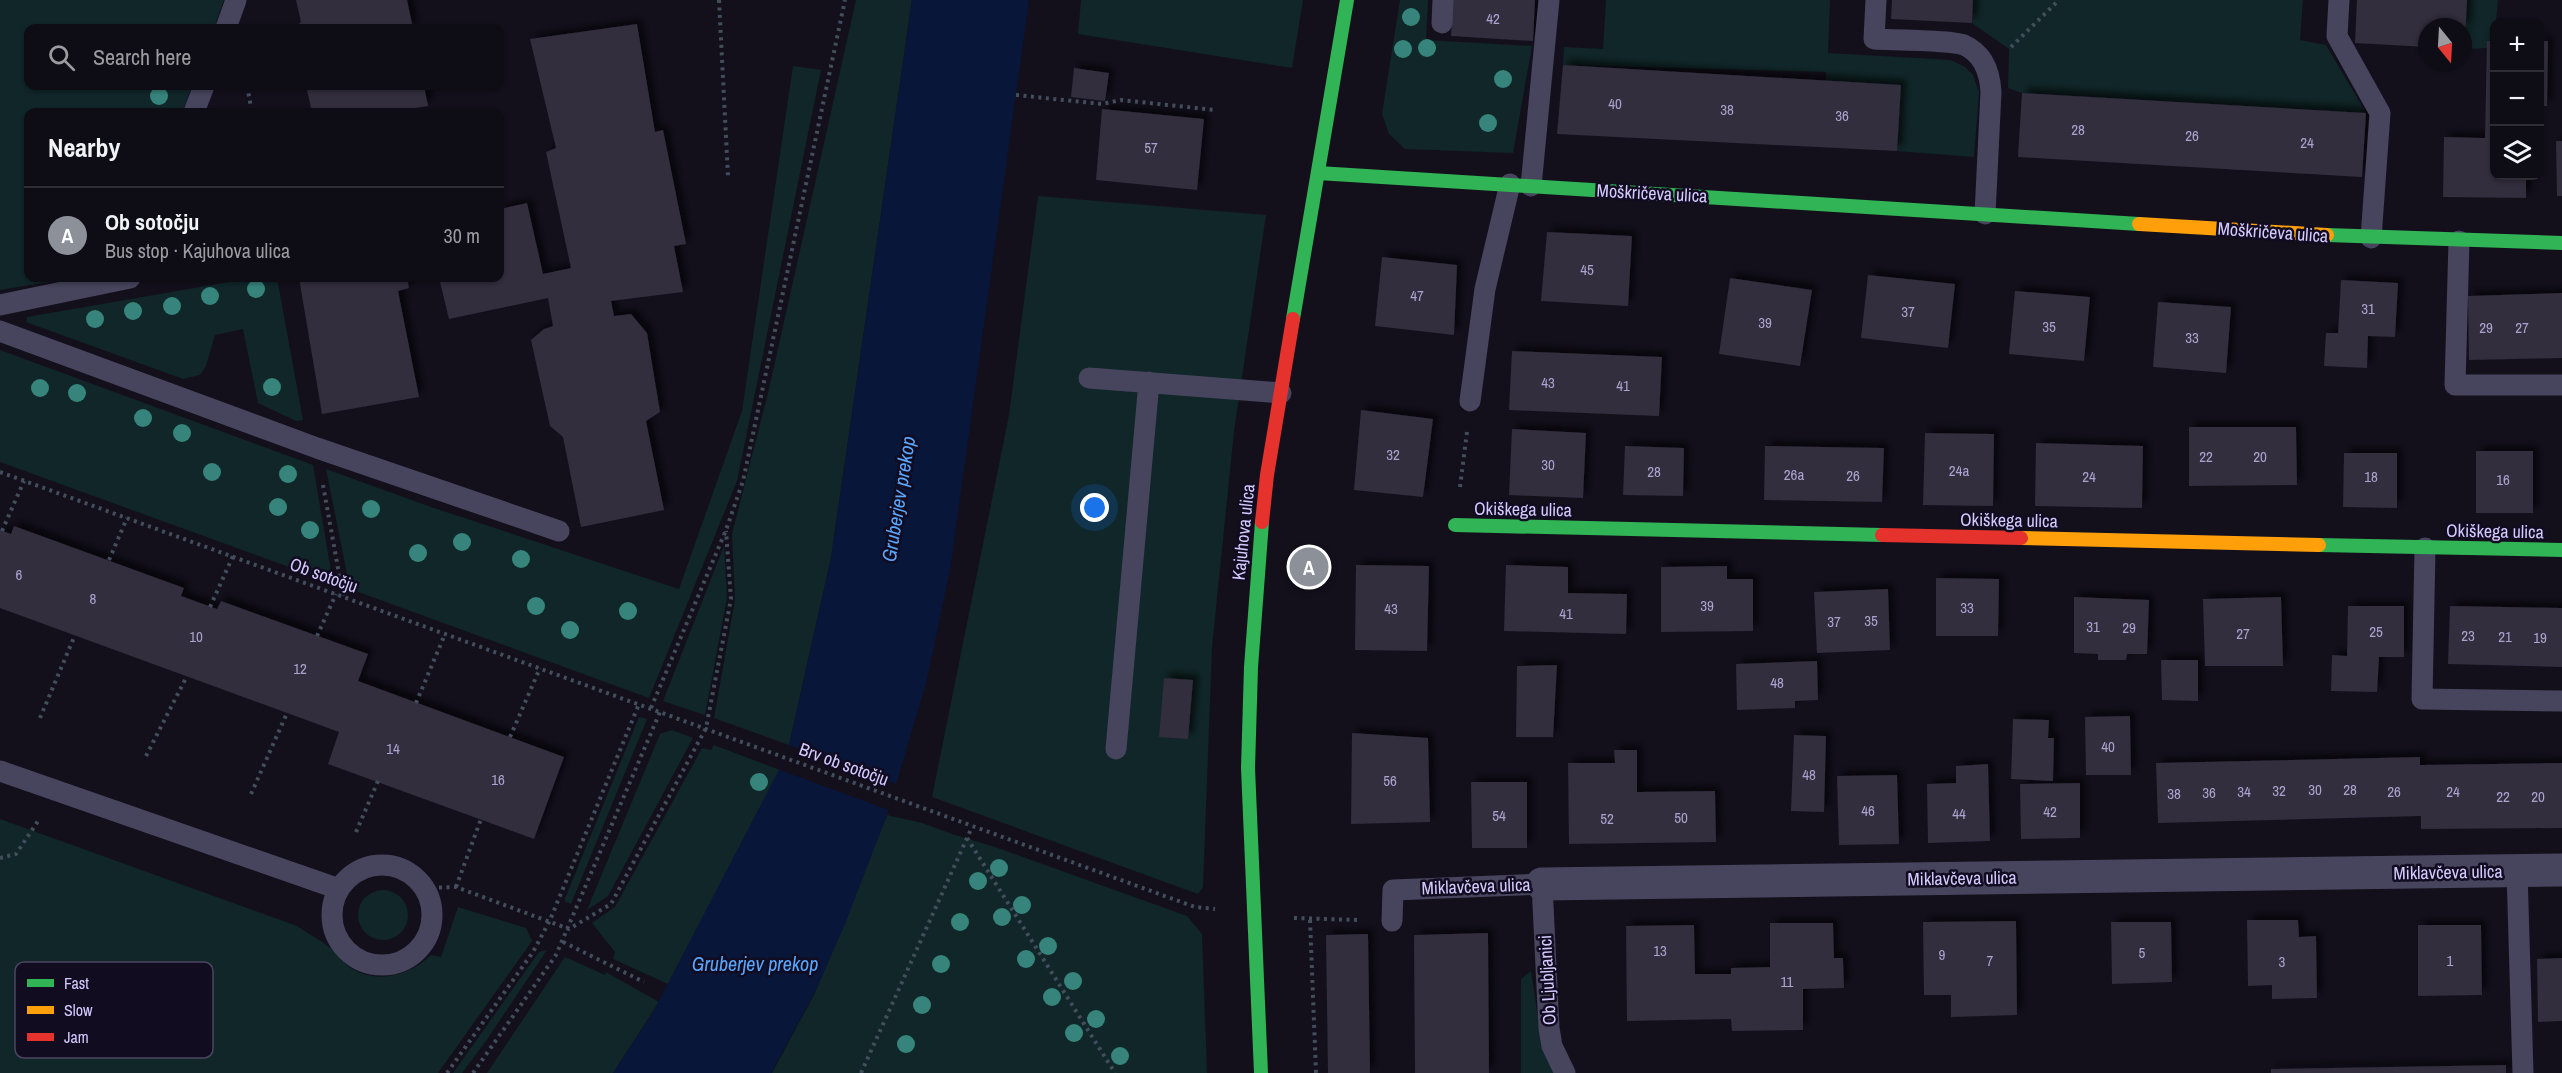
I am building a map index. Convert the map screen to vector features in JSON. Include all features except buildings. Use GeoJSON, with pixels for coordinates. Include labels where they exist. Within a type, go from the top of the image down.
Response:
{"type":"FeatureCollection","features":[{"type":"Feature","properties":{"kind":"street","name":"Kajuhova ulica"},"geometry":{"type":"LineString","coordinates":[[1261,1073],[1248,768],[1257,569],[1267,475],[1347,0]]}},
{"type":"Feature","properties":{"kind":"street","name":"Moškričeva ulica"},"geometry":{"type":"LineString","coordinates":[[1318,173],[2371,238],[2562,243]]}},
{"type":"Feature","properties":{"kind":"street","name":"Okiškega ulica"},"geometry":{"type":"LineString","coordinates":[[1455,525],[2562,550]]}},
{"type":"Feature","properties":{"kind":"street","name":"Miklavčeva ulica"},"geometry":{"type":"LineString","coordinates":[[1542,884],[2562,870]]}},
{"type":"Feature","properties":{"kind":"lane"},"geometry":{"type":"LineString","coordinates":[[227,24],[236,0]]}},
{"type":"Feature","properties":{"kind":"lane"},"geometry":{"type":"LineString","coordinates":[[1442,23],[1443,0]]}},
{"type":"Feature","properties":{"kind":"lane"},"geometry":{"type":"LineString","coordinates":[[1470,401],[1485,289],[1520,185],[1549,0]]}},
{"type":"Feature","properties":{"kind":"lane"},"geometry":{"type":"LineString","coordinates":[[1876,0],[1874,39],[1964,44],[1984,62],[1990,77],[1991,92],[1985,214]]}},
{"type":"Feature","properties":{"kind":"lane"},"geometry":{"type":"LineString","coordinates":[[2339,0],[2337,36],[2380,113],[2371,238]]}},
{"type":"Feature","properties":{"kind":"lane"},"geometry":{"type":"LineString","coordinates":[[196,108],[202,90]]}},
{"type":"Feature","properties":{"kind":"lane"},"geometry":{"type":"LineString","coordinates":[[2459,241],[2455,385],[2562,384]]}},
{"type":"Feature","properties":{"kind":"lane"},"geometry":{"type":"LineString","coordinates":[[0,305],[111,282]]}},
{"type":"Feature","properties":{"kind":"lane"},"geometry":{"type":"LineString","coordinates":[[0,331],[317,448],[559,531]]}},
{"type":"Feature","properties":{"kind":"lane"},"geometry":{"type":"LineString","coordinates":[[1089,378],[1281,393]]}},
{"type":"Feature","properties":{"kind":"lane"},"geometry":{"type":"LineString","coordinates":[[1116,749],[1149,382]]}},
{"type":"Feature","properties":{"kind":"lane"},"geometry":{"type":"LineString","coordinates":[[2425,548],[2422,699],[2562,701]]}},
{"type":"Feature","properties":{"kind":"lane"},"geometry":{"type":"LineString","coordinates":[[0,771],[339,890]]}},
{"type":"Feature","properties":{"kind":"lane"},"geometry":{"type":"LineString","coordinates":[[380,865],[396,867],[414,877],[424,888],[430,900],[432,917],[429,933],[420,947],[407,958],[392,964],[375,965],[346,950],[337,937],[332,922],[333,905],[339,890],[350,877],[363,869],[380,865]]}},
{"type":"Feature","properties":{"kind":"lane"},"geometry":{"type":"LineString","coordinates":[[2517,871],[2523,1073]]}},
{"type":"Feature","properties":{"kind":"lane","name":"Miklavčeva ulica"},"geometry":{"type":"LineString","coordinates":[[1392,921],[1393,890],[1542,884]]}},
{"type":"Feature","properties":{"kind":"lane","name":"Ob Ljubljanici"},"geometry":{"type":"LineString","coordinates":[[1542,884],[1549,1028],[1552,1046],[1565,1073]]}},
{"type":"Feature","properties":{"kind":"path"},"geometry":{"type":"LineString","coordinates":[[719,0],[728,176]]}},
{"type":"Feature","properties":{"kind":"path"},"geometry":{"type":"LineString","coordinates":[[651,708],[726,530],[743,481],[845,0]]}},
{"type":"Feature","properties":{"kind":"path"},"geometry":{"type":"LineString","coordinates":[[1984,62],[2009,49],[2059,0]]}},
{"type":"Feature","properties":{"kind":"path"},"geometry":{"type":"LineString","coordinates":[[249,90],[251,108]]}},
{"type":"Feature","properties":{"kind":"path"},"geometry":{"type":"LineString","coordinates":[[1016,95],[1102,104],[1121,100],[1215,110]]}},
{"type":"Feature","properties":{"kind":"path"},"geometry":{"type":"LineString","coordinates":[[1455,525],[1470,401]]}},
{"type":"Feature","properties":{"kind":"path"},"geometry":{"type":"LineString","coordinates":[[317,448],[343,597]]}},
{"type":"Feature","properties":{"kind":"path","name":"Ob sotočju"},"geometry":{"type":"LineString","coordinates":[[0,472],[660,712]]}},
{"type":"Feature","properties":{"kind":"path"},"geometry":{"type":"LineString","coordinates":[[2,531],[24,481]]}},
{"type":"Feature","properties":{"kind":"path"},"geometry":{"type":"LineString","coordinates":[[109,560],[127,518]]}},
{"type":"Feature","properties":{"kind":"path"},"geometry":{"type":"LineString","coordinates":[[569,929],[611,903],[706,728],[731,598],[726,530]]}},
{"type":"Feature","properties":{"kind":"path"},"geometry":{"type":"LineString","coordinates":[[210,607],[233,556]]}},
{"type":"Feature","properties":{"kind":"path"},"geometry":{"type":"LineString","coordinates":[[1309,567],[1318,567]]}},
{"type":"Feature","properties":{"kind":"path"},"geometry":{"type":"LineString","coordinates":[[317,636],[336,594]]}},
{"type":"Feature","properties":{"kind":"path"},"geometry":{"type":"LineString","coordinates":[[416,703],[444,634]]}},
{"type":"Feature","properties":{"kind":"path"},"geometry":{"type":"LineString","coordinates":[[40,718],[75,636]]}},
{"type":"Feature","properties":{"kind":"path"},"geometry":{"type":"LineString","coordinates":[[510,737],[540,668]]}},
{"type":"Feature","properties":{"kind":"path"},"geometry":{"type":"LineString","coordinates":[[146,756],[187,676]]}},
{"type":"Feature","properties":{"kind":"path"},"geometry":{"type":"LineString","coordinates":[[447,1073],[533,952],[550,920],[639,704]]}},
{"type":"Feature","properties":{"kind":"path"},"geometry":{"type":"LineString","coordinates":[[473,1073],[563,942],[660,712]]}},
{"type":"Feature","properties":{"kind":"path","name":"Brv ob sotočju"},"geometry":{"type":"LineString","coordinates":[[660,712],[1195,907],[1209,908]]}},
{"type":"Feature","properties":{"kind":"path"},"geometry":{"type":"LineString","coordinates":[[251,794],[287,713]]}},
{"type":"Feature","properties":{"kind":"path"},"geometry":{"type":"LineString","coordinates":[[357,832],[378,781]]}},
{"type":"Feature","properties":{"kind":"path"},"geometry":{"type":"LineString","coordinates":[[0,858],[16,854],[37,826],[52,790]]}},
{"type":"Feature","properties":{"kind":"path"},"geometry":{"type":"LineString","coordinates":[[456,887],[481,819]]}},
{"type":"Feature","properties":{"kind":"path"},"geometry":{"type":"LineString","coordinates":[[861,1073],[972,827]]}},
{"type":"Feature","properties":{"kind":"path"},"geometry":{"type":"LineString","coordinates":[[967,838],[1115,1073]]}},
{"type":"Feature","properties":{"kind":"path"},"geometry":{"type":"LineString","coordinates":[[424,888],[456,887],[550,920],[569,929]]}},
{"type":"Feature","properties":{"kind":"path"},"geometry":{"type":"LineString","coordinates":[[1316,1073],[1310,920],[1392,921]]}},
{"type":"Feature","properties":{"kind":"path"},"geometry":{"type":"LineString","coordinates":[[563,942],[644,982]]}},
{"type":"Feature","properties":{"kind":"green space"},"geometry":{"type":"Polygon","coordinates":[[[0,0],[224,0],[215,24],[24,24],[24,90],[190,90],[184,108],[24,108],[24,282],[49,282],[0,290],[0,0]]]}},
{"type":"Feature","properties":{"kind":"green space"},"geometry":{"type":"Polygon","coordinates":[[[856,0],[912,0],[831,558],[789,745],[714,718],[735,600],[732,534],[769,389],[856,0]]]}},
{"type":"Feature","properties":{"kind":"green space"},"geometry":{"type":"Polygon","coordinates":[[[1081,0],[1303,0],[1292,68],[1078,34],[1081,0]]]}},
{"type":"Feature","properties":{"kind":"green space"},"geometry":{"type":"Polygon","coordinates":[[[1400,0],[1428,0],[1426,40],[1532,46],[1513,153],[1405,149],[1389,134],[1382,114],[1400,0]]]}},
{"type":"Feature","properties":{"kind":"green space"},"geometry":{"type":"Polygon","coordinates":[[[1606,0],[1830,0],[1828,53],[1951,60],[1965,67],[1973,75],[1979,92],[1974,157],[1897,151],[1901,85],[1826,81],[1826,72],[1563,65],[1564,47],[1603,49],[1606,0]]]}},
{"type":"Feature","properties":{"kind":"green space"},"geometry":{"type":"Polygon","coordinates":[[[1973,0],[2303,0],[2300,40],[2326,45],[2366,113],[2022,93],[2008,88],[2009,49],[1972,23],[1973,0]]]}},
{"type":"Feature","properties":{"kind":"green space"},"geometry":{"type":"Polygon","coordinates":[[[2467,0],[2498,0],[2496,18],[2490,18],[2490,41],[2487,41],[2487,48],[2472,49],[2472,18],[2466,18],[2467,0]]]}},
{"type":"Feature","properties":{"kind":"green space"},"geometry":{"type":"Polygon","coordinates":[[[793,66],[821,70],[737,481],[649,698],[350,589],[326,469],[431,507],[679,589],[742,411],[793,66]]]}},
{"type":"Feature","properties":{"kind":"green space"},"geometry":{"type":"Polygon","coordinates":[[[1038,196],[1266,215],[1234,431],[1212,647],[1203,887],[1198,894],[932,797],[1009,415],[1038,196]]]}},
{"type":"Feature","properties":{"kind":"green space"},"geometry":{"type":"Polygon","coordinates":[[[229,282],[278,282],[303,420],[296,421],[258,403],[243,329],[215,335],[206,366],[200,375],[183,379],[26,322],[27,317],[229,282]]]}},
{"type":"Feature","properties":{"kind":"green space"},"geometry":{"type":"Polygon","coordinates":[[[0,350],[313,465],[333,583],[0,462],[0,350]]]}},
{"type":"Feature","properties":{"kind":"green space"},"geometry":{"type":"Polygon","coordinates":[[[724,546],[727,598],[705,715],[663,701],[724,546]]]}},
{"type":"Feature","properties":{"kind":"green space"},"geometry":{"type":"Polygon","coordinates":[[[639,717],[647,719],[571,904],[564,901],[639,717]]]}},
{"type":"Feature","properties":{"kind":"green space"},"geometry":{"type":"Polygon","coordinates":[[[672,730],[693,738],[608,896],[587,910],[660,734],[672,730]]]}},
{"type":"Feature","properties":{"kind":"green space"},"geometry":{"type":"Polygon","coordinates":[[[714,745],[780,770],[668,984],[613,959],[615,952],[592,923],[615,907],[702,748],[711,750],[714,745]]]}},
{"type":"Feature","properties":{"kind":"green space"},"geometry":{"type":"Polygon","coordinates":[[[887,815],[922,823],[995,847],[1187,916],[1202,934],[1207,1073],[772,1073],[815,993],[887,815]]]}},
{"type":"Feature","properties":{"kind":"green space"},"geometry":{"type":"Polygon","coordinates":[[[0,819],[297,926],[332,949],[349,967],[370,976],[392,976],[413,968],[431,955],[441,957],[458,907],[526,928],[532,941],[438,1073],[0,1073],[0,819]]]}},
{"type":"Feature","properties":{"kind":"green space"},"geometry":{"type":"Polygon","coordinates":[[[388,890],[401,897],[407,905],[407,925],[401,933],[393,939],[378,940],[365,933],[359,925],[358,910],[365,897],[373,891],[388,890]]]}},
{"type":"Feature","properties":{"kind":"green space"},"geometry":{"type":"Polygon","coordinates":[[[547,950],[462,1073],[453,1073],[539,952],[547,950]]]}},
{"type":"Feature","properties":{"kind":"green space"},"geometry":{"type":"Polygon","coordinates":[[[565,957],[605,975],[606,972],[659,1002],[613,1073],[487,1073],[565,957]]]}},
{"type":"Feature","properties":{"kind":"green space"},"geometry":{"type":"Polygon","coordinates":[[[1531,971],[1540,1031],[1555,1073],[1521,1073],[1521,979],[1531,971]]]}},
{"type":"Feature","properties":{"kind":"water","name":"Gruberjev prekop"},"geometry":{"type":"Polygon","coordinates":[[[912,0],[1029,0],[950,570],[926,683],[887,815],[845,924],[816,990],[771,1073],[613,1073],[652,1014],[779,770],[789,745],[831,558],[912,0]]]}},
{"type":"Feature","properties":{"kind":"pier"},"geometry":{"type":"Polygon","coordinates":[[[789,745],[899,785],[891,811],[780,770],[789,745]]]}},
{"type":"Feature","properties":{"kind":"traffic: fast"},"geometry":{"type":"LineString","coordinates":[[1293,319],[1347,0]]}},
{"type":"Feature","properties":{"kind":"traffic: fast"},"geometry":{"type":"LineString","coordinates":[[1318,173],[2139,224]]}},
{"type":"Feature","properties":{"kind":"traffic: fast"},"geometry":{"type":"LineString","coordinates":[[2327,235],[2562,243]]}},
{"type":"Feature","properties":{"kind":"traffic: fast"},"geometry":{"type":"LineString","coordinates":[[1261,1073],[1248,768],[1251,667],[1262,522]]}},
{"type":"Feature","properties":{"kind":"traffic: fast"},"geometry":{"type":"LineString","coordinates":[[1455,525],[1882,535]]}},
{"type":"Feature","properties":{"kind":"traffic: fast"},"geometry":{"type":"LineString","coordinates":[[2319,545],[2562,550]]}},
{"type":"Feature","properties":{"kind":"traffic: slow"},"geometry":{"type":"LineString","coordinates":[[2139,224],[2327,235]]}},
{"type":"Feature","properties":{"kind":"traffic: slow"},"geometry":{"type":"LineString","coordinates":[[2021,538],[2319,545]]}},
{"type":"Feature","properties":{"kind":"traffic: jam"},"geometry":{"type":"LineString","coordinates":[[1262,522],[1267,475],[1293,319]]}},
{"type":"Feature","properties":{"kind":"traffic: jam"},"geometry":{"type":"LineString","coordinates":[[1882,535],[2021,538]]}},
{"type":"Feature","properties":{"kind":"place","name":"Ob sotočju"},"geometry":{"type":"Point","coordinates":[1309,567]}}]}
